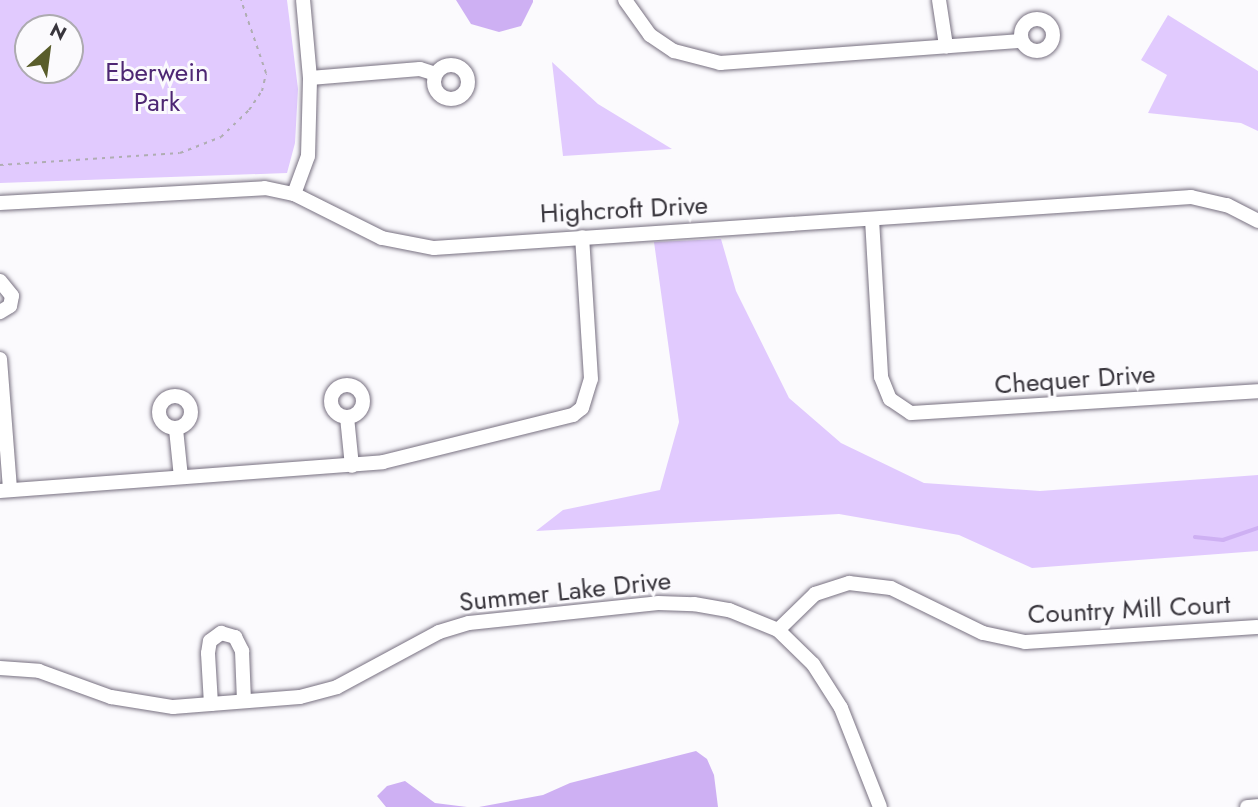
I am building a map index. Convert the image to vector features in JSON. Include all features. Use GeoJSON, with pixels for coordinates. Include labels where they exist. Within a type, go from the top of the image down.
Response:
{"type":"FeatureCollection","features":[{"type":"Feature","properties":{"kind":"street"},"geometry":{"type":"LineString","coordinates":[[294,194],[308,156],[310,78],[303,0]]}},
{"type":"Feature","properties":{"kind":"street"},"geometry":{"type":"LineString","coordinates":[[625,0],[650,35],[666,46],[720,63],[1021,41]]}},
{"type":"Feature","properties":{"kind":"street"},"geometry":{"type":"LineString","coordinates":[[939,0],[946,46]]}},
{"type":"Feature","properties":{"kind":"street"},"geometry":{"type":"LineString","coordinates":[[310,78],[420,69],[435,74]]}},
{"type":"Feature","properties":{"kind":"street","name":"Highcroft Drive"},"geometry":{"type":"LineString","coordinates":[[0,203],[223,188],[294,194],[382,237],[412,247],[1191,197],[1227,205],[1258,221]]}},
{"type":"Feature","properties":{"kind":"street","name":"Chequer Drive"},"geometry":{"type":"LineString","coordinates":[[872,219],[881,377],[898,406],[919,415],[1258,391]]}},
{"type":"Feature","properties":{"kind":"street"},"geometry":{"type":"LineString","coordinates":[[0,359],[5,490],[352,466],[554,423],[582,408],[591,379],[582,237]]}},
{"type":"Feature","properties":{"kind":"street"},"geometry":{"type":"LineString","coordinates":[[0,281],[12,296],[9,306],[0,312]]}},
{"type":"Feature","properties":{"kind":"street"},"geometry":{"type":"LineString","coordinates":[[347,417],[352,466]]}},
{"type":"Feature","properties":{"kind":"street"},"geometry":{"type":"LineString","coordinates":[[176,429],[181,477]]}},
{"type":"Feature","properties":{"kind":"street","name":"Country Mill Court"},"geometry":{"type":"LineString","coordinates":[[778,630],[815,594],[849,583],[891,589],[983,633],[1025,642],[1258,627]]}},
{"type":"Feature","properties":{"kind":"street","name":"Summer Lake Drive"},"geometry":{"type":"LineString","coordinates":[[0,668],[39,671],[130,702],[173,707],[300,697],[337,687],[439,632],[489,619],[658,603],[694,604],[729,610],[778,630],[831,688],[880,807]]}},
{"type":"Feature","properties":{"kind":"street"},"geometry":{"type":"LineString","coordinates":[[211,704],[208,653],[210,641],[221,633],[235,637],[242,651],[244,700]]}},
{"type":"Feature","properties":{"kind":"street"},"geometry":{"type":"LineString","coordinates":[[1247,807],[1258,806]]}},
{"type":"Feature","properties":{"kind":"path"},"geometry":{"type":"LineString","coordinates":[[0,165],[180,152],[221,137],[249,110],[262,91],[266,73],[241,0]]}},
{"type":"Feature","properties":{"kind":"green space","name":"Eberwein Park"},"geometry":{"type":"Polygon","coordinates":[[[0,0],[287,0],[298,89],[295,143],[287,173],[0,183],[0,0]]]}},
{"type":"Feature","properties":{"kind":"green space"},"geometry":{"type":"Polygon","coordinates":[[[1168,15],[1258,71],[1258,131],[1241,123],[1148,113],[1167,75],[1141,60],[1168,15]]]}},
{"type":"Feature","properties":{"kind":"green space"},"geometry":{"type":"Polygon","coordinates":[[[552,62],[598,104],[672,149],[563,156],[552,62]]]}},
{"type":"Feature","properties":{"kind":"green space"},"geometry":{"type":"Polygon","coordinates":[[[721,239],[736,291],[789,398],[841,443],[924,483],[1040,491],[1258,475],[1258,551],[1032,568],[959,535],[839,514],[536,531],[563,510],[660,490],[679,422],[654,242],[721,239]]]}},
{"type":"Feature","properties":{"kind":"shaded area"},"geometry":{"type":"Polygon","coordinates":[[[456,0],[533,2],[521,26],[499,32],[471,24],[456,0]]]}},
{"type":"Feature","properties":{"kind":"shaded area"},"geometry":{"type":"Polygon","coordinates":[[[696,751],[707,759],[714,775],[718,807],[479,807],[543,795],[570,783],[696,751]]]}},
{"type":"Feature","properties":{"kind":"shaded area"},"geometry":{"type":"Polygon","coordinates":[[[405,781],[435,803],[467,807],[386,807],[377,796],[387,786],[405,781]]]}},
{"type":"Feature","properties":{"kind":"waterway"},"geometry":{"type":"LineString","coordinates":[[1195,537],[1223,540],[1258,528]]}}]}
